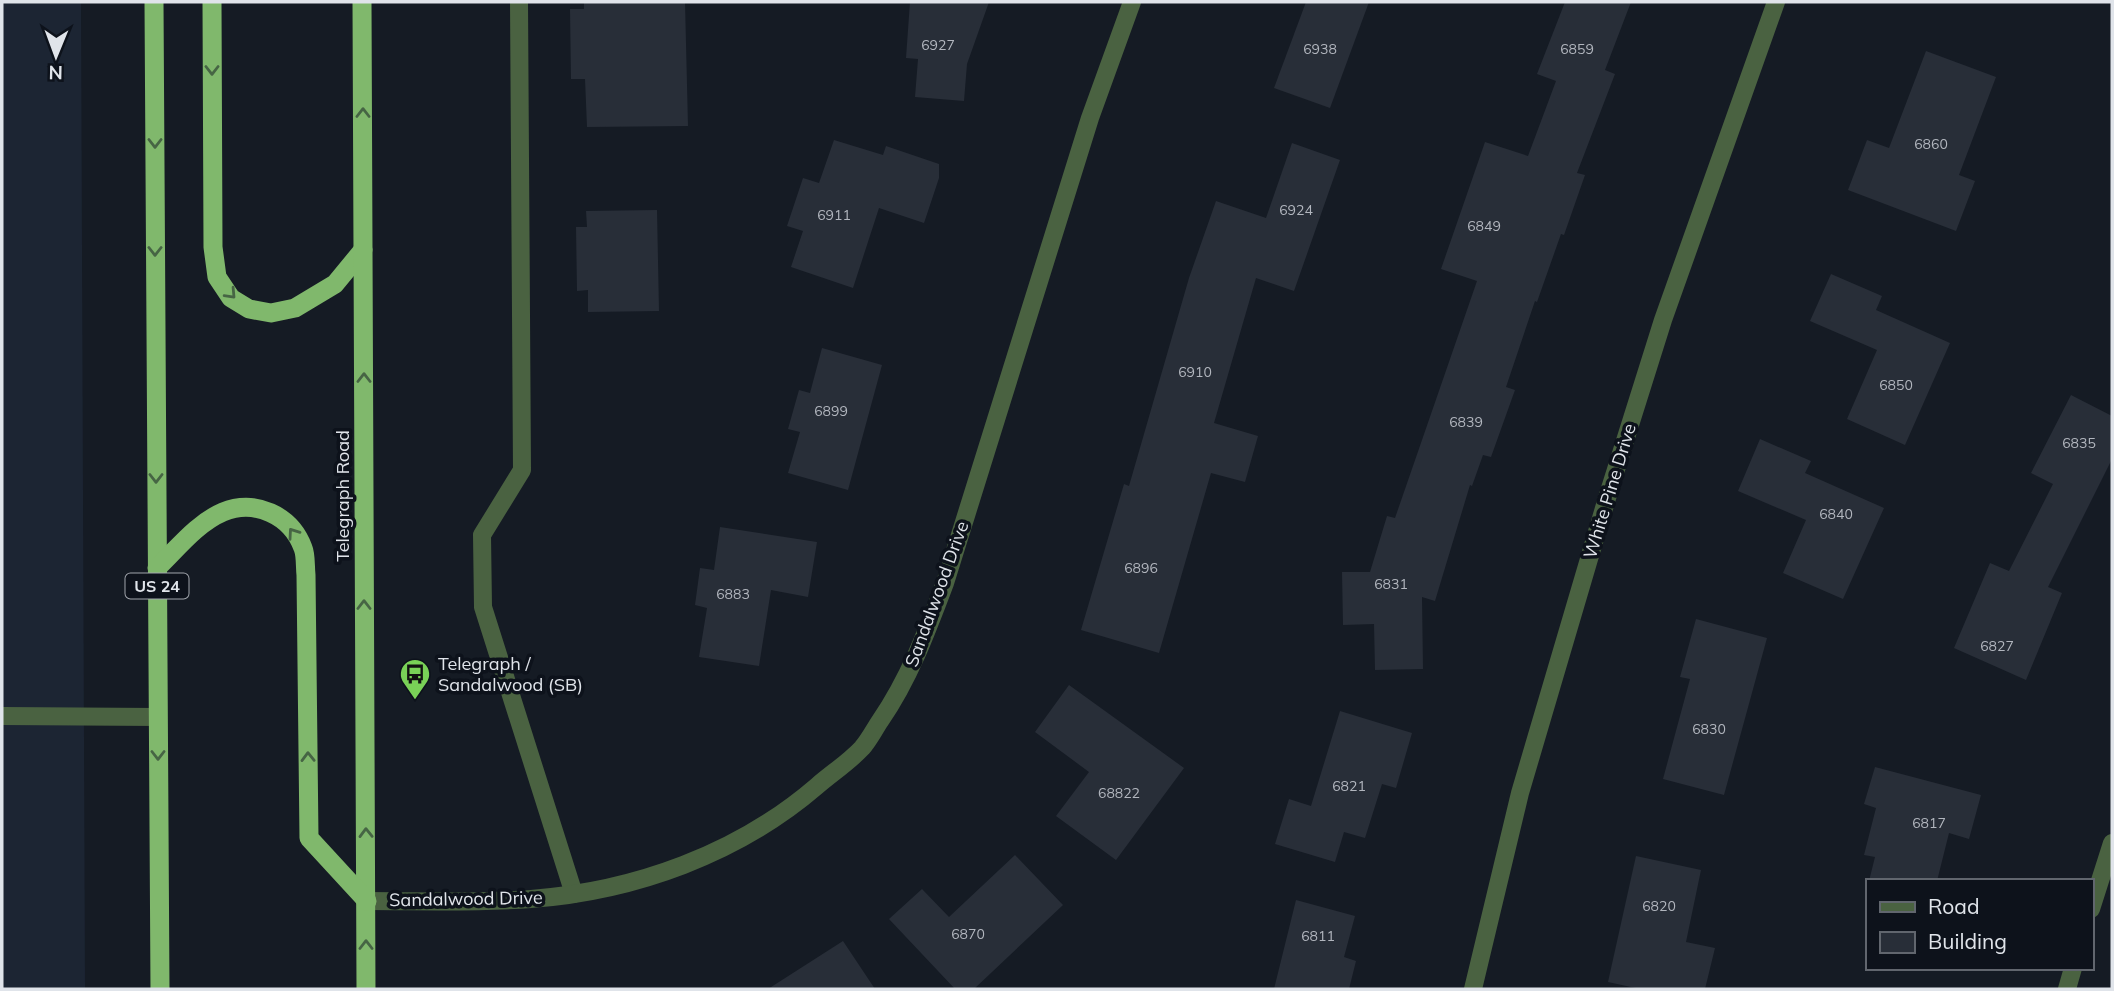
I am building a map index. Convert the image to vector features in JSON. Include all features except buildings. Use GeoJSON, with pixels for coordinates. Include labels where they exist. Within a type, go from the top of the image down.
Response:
{"type":"FeatureCollection","features":[{"type":"Feature","properties":{"kind":"highway","name":"US 24"},"geometry":{"type":"LineString","coordinates":[[154,2],[160,989]]}},
{"type":"Feature","properties":{"kind":"highway"},"geometry":{"type":"LineString","coordinates":[[212,2],[213,247],[217,277],[231,298],[249,309],[271,313],[295,308],[335,284],[363,250]]}},
{"type":"Feature","properties":{"kind":"highway","name":"Telegraph Road"},"geometry":{"type":"LineString","coordinates":[[362,2],[366,989]]}},
{"type":"Feature","properties":{"kind":"highway"},"geometry":{"type":"LineString","coordinates":[[157,568],[201,526],[223,513],[242,507],[262,509],[278,516],[292,527],[303,549],[306,575],[309,838],[367,901]]}},
{"type":"Feature","properties":{"kind":"street"},"geometry":{"type":"LineString","coordinates":[[519,2],[522,470],[482,535],[483,607],[574,894]]}},
{"type":"Feature","properties":{"kind":"street","name":"Sandalwood Drive"},"geometry":{"type":"LineString","coordinates":[[367,901],[531,899],[574,894],[660,874],[703,857],[758,830],[803,798],[862,748],[893,701],[921,646],[945,583],[1090,118],[1132,2]]}},
{"type":"Feature","properties":{"kind":"street","name":"White Pine Drive"},"geometry":{"type":"LineString","coordinates":[[1473,989],[1520,793],[1611,485],[1663,320],[1776,2]]}},
{"type":"Feature","properties":{"kind":"street"},"geometry":{"type":"LineString","coordinates":[[2,716],[158,717]]}},
{"type":"Feature","properties":{"kind":"street"},"geometry":{"type":"LineString","coordinates":[[2093,903],[2112,843]]}},
{"type":"Feature","properties":{"kind":"street"},"geometry":{"type":"LineString","coordinates":[[2067,989],[2072,970]]}},
{"type":"Feature","properties":{"kind":"shaded area"},"geometry":{"type":"Polygon","coordinates":[[[2,2],[81,2],[85,989],[2,989],[2,2]]]}},
{"type":"Feature","properties":{"kind":"place","name":"Telegraph / Sandalwood (SB)"},"geometry":{"type":"Point","coordinates":[415,701]}}]}
